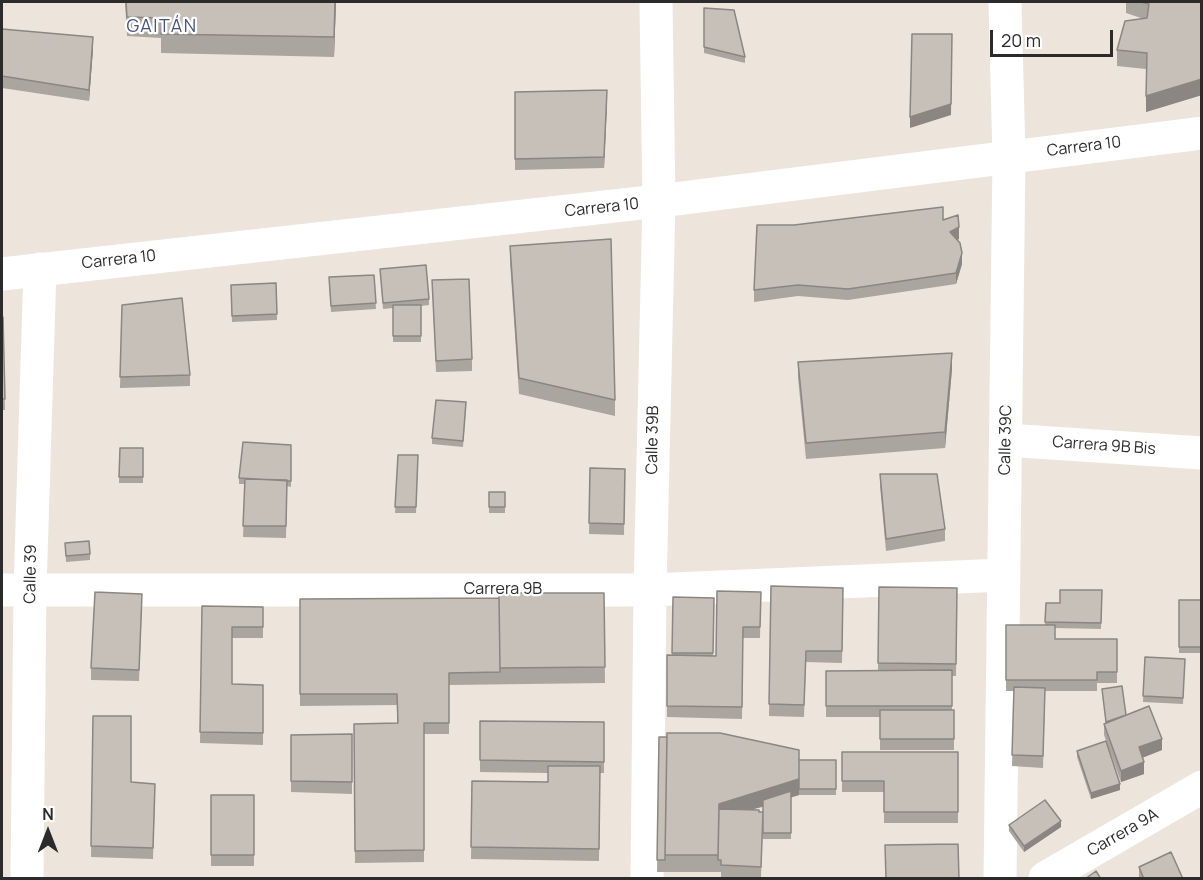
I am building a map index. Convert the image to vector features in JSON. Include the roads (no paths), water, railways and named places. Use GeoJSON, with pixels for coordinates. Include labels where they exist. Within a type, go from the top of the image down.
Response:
{"type":"FeatureCollection","features":[{"type":"Feature","properties":{"kind":"street","name":"Calle 39B"},"geometry":{"type":"LineString","coordinates":[[647,879],[650,590],[659,201],[656,2]]}},
{"type":"Feature","properties":{"kind":"street","name":"Calle 39C"},"geometry":{"type":"LineString","coordinates":[[1000,879],[1009,156],[1005,2]]}},
{"type":"Feature","properties":{"kind":"street","name":"Carrera 10"},"geometry":{"type":"LineString","coordinates":[[2,274],[659,201],[1202,133]]}},
{"type":"Feature","properties":{"kind":"street","name":"Calle 39"},"geometry":{"type":"LineString","coordinates":[[27,879],[16,590],[40,269]]}},
{"type":"Feature","properties":{"kind":"street","name":"Carrera 9B Bis"},"geometry":{"type":"LineString","coordinates":[[1006,440],[1202,453]]}},
{"type":"Feature","properties":{"kind":"street","name":"Carrera 9B"},"geometry":{"type":"LineString","coordinates":[[16,590],[650,590],[1004,575]]}},
{"type":"Feature","properties":{"kind":"street","name":"Carrera 9A"},"geometry":{"type":"LineString","coordinates":[[1045,879],[1202,787]]}},
{"type":"Feature","properties":{"kind":"district","name":"GAITÁN"},"geometry":{"type":"Point","coordinates":[162,27]}}]}
